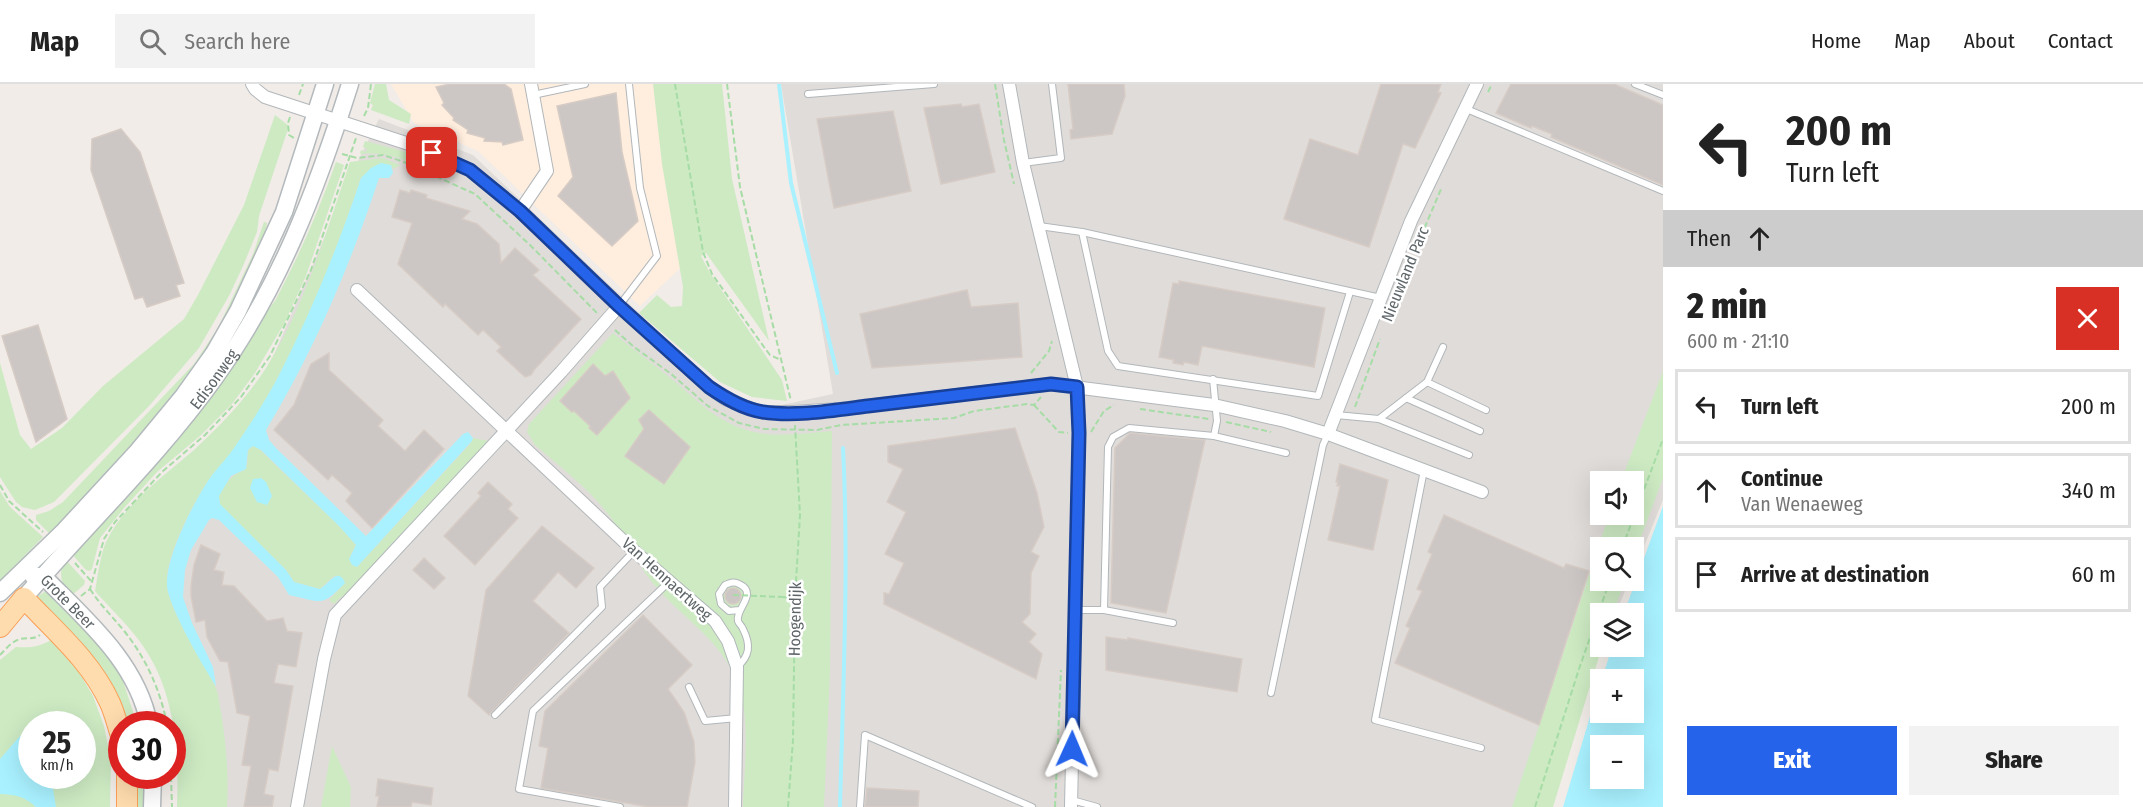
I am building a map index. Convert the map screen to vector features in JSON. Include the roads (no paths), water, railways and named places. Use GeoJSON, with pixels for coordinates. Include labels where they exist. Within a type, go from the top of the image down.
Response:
{"type":"FeatureCollection","features":[{"type":"Feature","properties":{"kind":"main road","name":"Edisonweg"},"geometry":{"type":"LineString","coordinates":[[0,593],[64,531],[136,453],[184,395],[214,353],[238,311],[284,212],[325,84]]}},
{"type":"Feature","properties":{"kind":"main road","name":"Edisonweg"},"geometry":{"type":"LineString","coordinates":[[0,627],[146,465],[214,380],[237,346],[297,234],[350,84]]}},
{"type":"Feature","properties":{"kind":"main road","name":"Grote Beer"},"geometry":{"type":"LineString","coordinates":[[113,711],[93,673],[24,598],[20,576],[44,576],[102,636],[133,679],[146,711]]}},
{"type":"Feature","properties":{"kind":"main road"},"geometry":{"type":"LineString","coordinates":[[127,789],[127,807]]}},
{"type":"Feature","properties":{"kind":"main road"},"geometry":{"type":"LineString","coordinates":[[152,807],[153,789]]}},
{"type":"Feature","properties":{"kind":"street"},"geometry":{"type":"LineString","coordinates":[[252,84],[266,97],[412,145],[470,170],[520,211],[619,306],[725,399],[763,412],[840,409],[1051,384],[1214,405],[1285,420],[1482,492]]}},
{"type":"Feature","properties":{"kind":"street"},"geometry":{"type":"LineString","coordinates":[[1009,84],[1023,163],[1077,387],[1079,433],[1071,803]]}},
{"type":"Feature","properties":{"kind":"street","name":"Nieuwland Parc"},"geometry":{"type":"LineString","coordinates":[[1328,434],[1411,221],[1477,84]]}},
{"type":"Feature","properties":{"kind":"street"},"geometry":{"type":"LineString","coordinates":[[520,211],[547,171],[532,89]]}},
{"type":"Feature","properties":{"kind":"street","name":"Van Hennaertweg"},"geometry":{"type":"LineString","coordinates":[[357,290],[634,551],[670,581],[713,609],[715,621],[728,641],[737,667],[735,807]]}},
{"type":"Feature","properties":{"kind":"street"},"geometry":{"type":"LineString","coordinates":[[297,807],[324,659],[335,615],[507,431],[619,306]]}},
{"type":"Feature","properties":{"kind":"lane"},"geometry":{"type":"LineString","coordinates":[[532,89],[585,84]]}},
{"type":"Feature","properties":{"kind":"lane"},"geometry":{"type":"LineString","coordinates":[[619,306],[657,256],[640,188],[629,84]]}},
{"type":"Feature","properties":{"kind":"lane"},"geometry":{"type":"LineString","coordinates":[[808,94],[934,84]]}},
{"type":"Feature","properties":{"kind":"lane"},"geometry":{"type":"LineString","coordinates":[[1023,163],[1061,158],[1052,84]]}},
{"type":"Feature","properties":{"kind":"lane"},"geometry":{"type":"LineString","coordinates":[[1635,84],[1663,96]]}},
{"type":"Feature","properties":{"kind":"lane"},"geometry":{"type":"LineString","coordinates":[[1464,108],[1663,191]]}},
{"type":"Feature","properties":{"kind":"lane"},"geometry":{"type":"LineString","coordinates":[[1039,226],[1082,232],[1381,298]]}},
{"type":"Feature","properties":{"kind":"lane"},"geometry":{"type":"LineString","coordinates":[[1082,232],[1108,351],[1118,366],[1318,396],[1350,292]]}},
{"type":"Feature","properties":{"kind":"lane"},"geometry":{"type":"LineString","coordinates":[[1379,419],[1427,382],[1443,346]]}},
{"type":"Feature","properties":{"kind":"lane"},"geometry":{"type":"LineString","coordinates":[[1214,379],[1214,405],[1217,421],[1214,436]]}},
{"type":"Feature","properties":{"kind":"lane"},"geometry":{"type":"LineString","coordinates":[[1427,382],[1486,410]]}},
{"type":"Feature","properties":{"kind":"lane"},"geometry":{"type":"LineString","coordinates":[[1406,398],[1480,431]]}},
{"type":"Feature","properties":{"kind":"lane"},"geometry":{"type":"LineString","coordinates":[[1336,415],[1379,419],[1469,454]]}},
{"type":"Feature","properties":{"kind":"lane"},"geometry":{"type":"LineString","coordinates":[[1104,610],[1108,447],[1113,437],[1129,428],[1214,436],[1286,453]]}},
{"type":"Feature","properties":{"kind":"lane"},"geometry":{"type":"LineString","coordinates":[[1271,693],[1323,445],[1328,434]]}},
{"type":"Feature","properties":{"kind":"lane"},"geometry":{"type":"LineString","coordinates":[[1424,470],[1375,720],[1481,748]]}},
{"type":"Feature","properties":{"kind":"lane"},"geometry":{"type":"LineString","coordinates":[[495,715],[602,607],[600,587],[634,551]]}},
{"type":"Feature","properties":{"kind":"lane"},"geometry":{"type":"LineString","coordinates":[[620,807],[519,789],[533,711],[670,581]]}},
{"type":"Feature","properties":{"kind":"lane"},"geometry":{"type":"LineString","coordinates":[[730,583],[739,584],[746,590],[745,604],[739,610],[713,609],[722,588],[730,583]]}},
{"type":"Feature","properties":{"kind":"lane"},"geometry":{"type":"LineString","coordinates":[[737,667],[745,660],[749,651],[748,641],[738,620],[739,610]]}},
{"type":"Feature","properties":{"kind":"lane"},"geometry":{"type":"LineString","coordinates":[[1075,610],[1104,610],[1173,623]]}},
{"type":"Feature","properties":{"kind":"lane"},"geometry":{"type":"LineString","coordinates":[[689,687],[705,721],[736,718]]}},
{"type":"Feature","properties":{"kind":"lane"},"geometry":{"type":"LineString","coordinates":[[860,807],[865,735],[1032,807]]}},
{"type":"Feature","properties":{"kind":"lane"},"geometry":{"type":"LineString","coordinates":[[1071,803],[1097,807]]}},
{"type":"Feature","properties":{"kind":"water"},"geometry":{"type":"Polygon","coordinates":[[[381,163],[391,165],[393,173],[389,178],[379,178],[330,307],[300,370],[266,430],[269,440],[366,536],[463,434],[468,432],[473,438],[357,567],[352,565],[349,559],[356,545],[339,526],[261,450],[253,446],[248,450],[246,469],[231,476],[219,496],[220,504],[286,570],[294,582],[320,589],[339,576],[345,583],[325,600],[315,601],[289,595],[278,577],[219,520],[212,518],[209,520],[191,550],[185,570],[183,597],[192,623],[213,667],[216,686],[179,621],[169,594],[168,574],[175,547],[200,494],[251,423],[289,355],[323,280],[361,178],[371,168],[381,163]]]}},
{"type":"Feature","properties":{"kind":"water"},"geometry":{"type":"Polygon","coordinates":[[[261,478],[266,482],[272,496],[267,505],[257,502],[250,488],[253,479],[261,478]]]}},
{"type":"Feature","properties":{"kind":"water"},"geometry":{"type":"Polygon","coordinates":[[[1663,506],[1663,807],[1563,807],[1590,717],[1590,723],[1644,723],[1644,669],[1605,669],[1609,657],[1644,657],[1644,603],[1628,603],[1632,591],[1644,591],[1644,558],[1663,506]]]}},
{"type":"Feature","properties":{"kind":"water"},"geometry":{"type":"Polygon","coordinates":[[[18,738],[18,789],[53,789],[56,807],[36,807],[20,797],[0,794],[0,759],[18,738]]]}},
{"type":"Feature","properties":{"kind":"waterway"},"geometry":{"type":"LineString","coordinates":[[779,84],[791,183],[837,373]]}},
{"type":"Feature","properties":{"kind":"waterway"},"geometry":{"type":"LineString","coordinates":[[840,807],[845,582],[843,448]]}}]}
